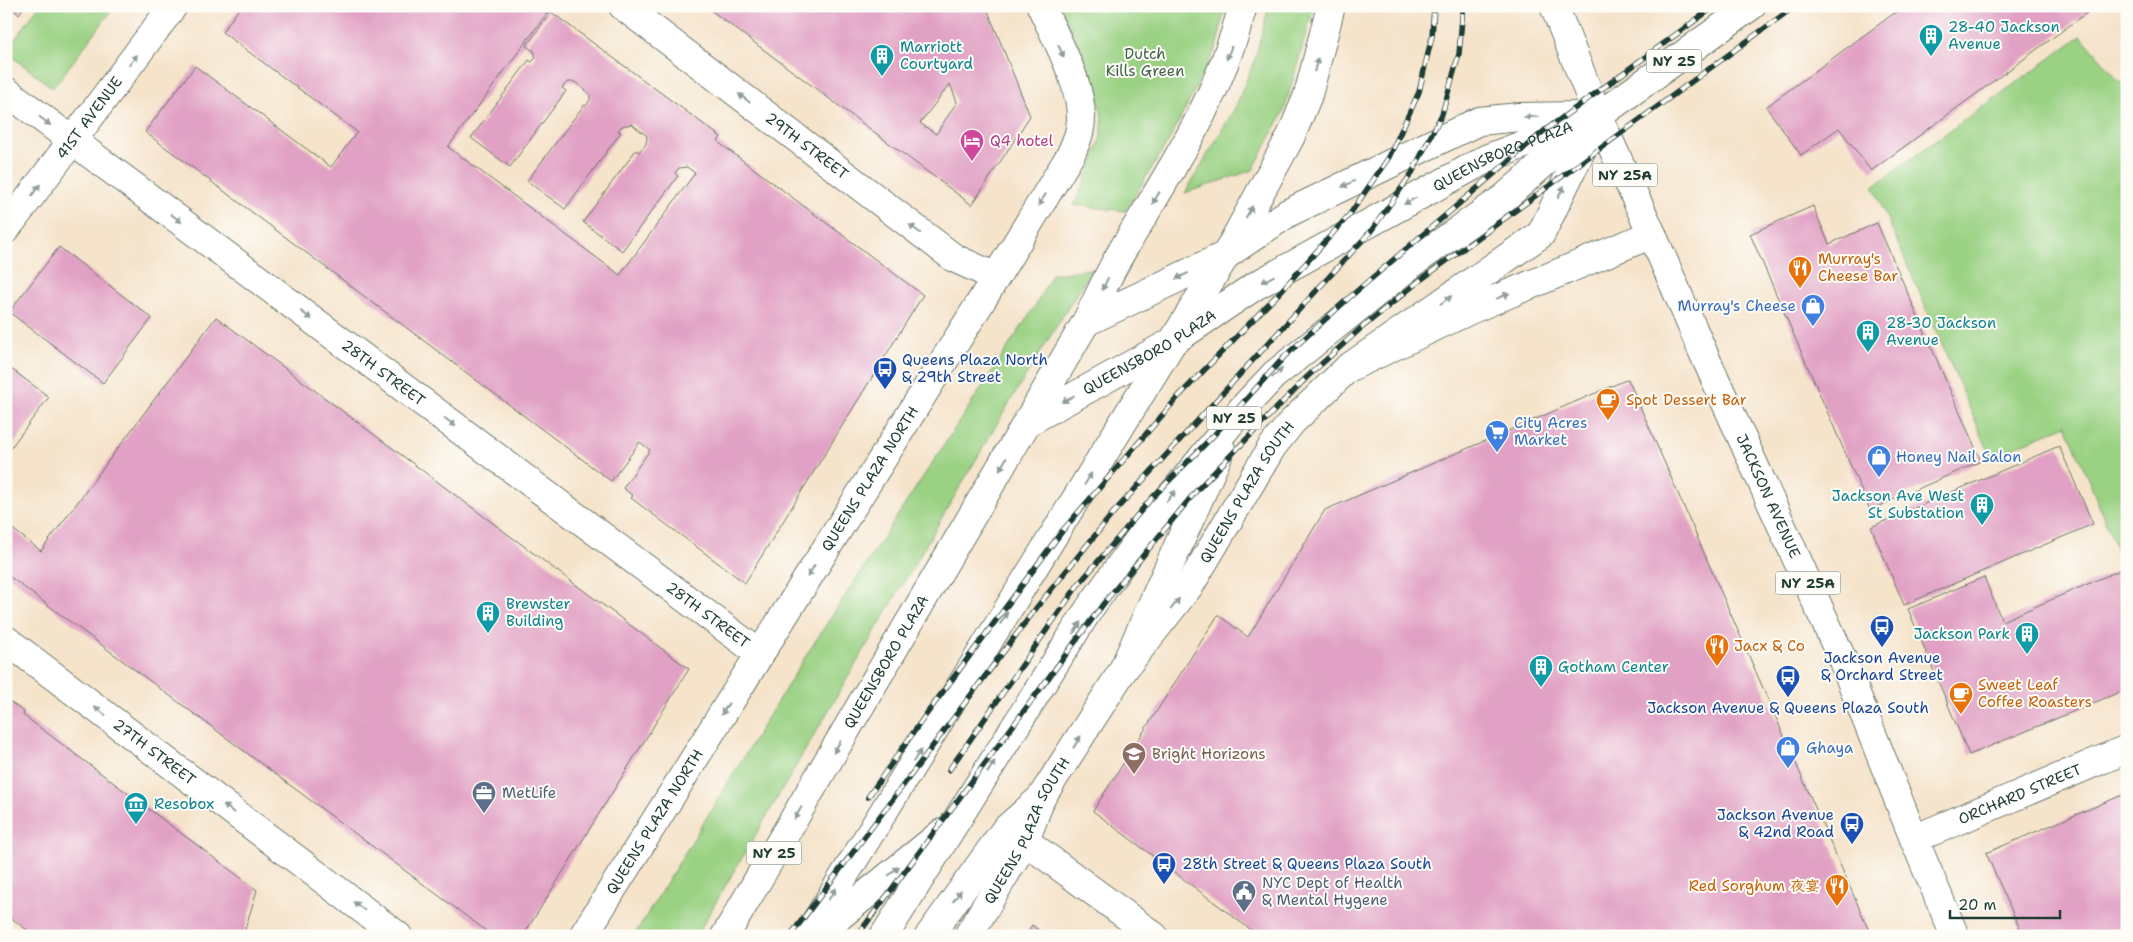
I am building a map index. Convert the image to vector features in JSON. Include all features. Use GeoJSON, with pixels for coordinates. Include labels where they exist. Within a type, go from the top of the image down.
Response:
{"type":"FeatureCollection","features":[{"type":"Feature","properties":{"kind":"main road","name":"41ST AVENUE"},"geometry":{"type":"LineString","coordinates":[[6,229],[172,6]]}},
{"type":"Feature","properties":{"kind":"main road","name":"29TH STREET"},"geometry":{"type":"LineString","coordinates":[[623,6],[954,258],[996,277]]}},
{"type":"Feature","properties":{"kind":"main road","name":"QUEENS PLAZA NORTH"},"geometry":{"type":"LineString","coordinates":[[583,936],[1071,154],[1080,129],[1081,108],[1073,80],[1041,6]]}},
{"type":"Feature","properties":{"kind":"main road"},"geometry":{"type":"LineString","coordinates":[[1028,422],[1086,322],[1122,251],[1196,130],[1224,69],[1243,6]]}},
{"type":"Feature","properties":{"kind":"main road"},"geometry":{"type":"LineString","coordinates":[[807,936],[1226,255],[1291,136],[1308,95],[1331,6]]}},
{"type":"Feature","properties":{"kind":"main road","name":"NY 25A"},"geometry":{"type":"LineString","coordinates":[[1554,6],[1598,116]]}},
{"type":"Feature","properties":{"kind":"main road","name":"NY 25"},"geometry":{"type":"LineString","coordinates":[[1598,116],[1751,6]]}},
{"type":"Feature","properties":{"kind":"main road","name":"28TH STREET"},"geometry":{"type":"LineString","coordinates":[[6,91],[760,654]]}},
{"type":"Feature","properties":{"kind":"main road"},"geometry":{"type":"LineString","coordinates":[[1086,322],[1226,255],[1288,213],[1479,121],[1519,117],[1598,116]]}},
{"type":"Feature","properties":{"kind":"main road","name":"JACKSON AVENUE"},"geometry":{"type":"LineString","coordinates":[[1598,116],[1843,661],[1955,936]]}},
{"type":"Feature","properties":{"kind":"main road","name":"QUEENSBORO PLAZA"},"geometry":{"type":"LineString","coordinates":[[725,936],[1028,422],[1172,342],[1255,286],[1488,158],[1598,116]]}},
{"type":"Feature","properties":{"kind":"main road","name":"QUEENSBORO PLAZA"},"geometry":{"type":"LineString","coordinates":[[884,936],[1089,609],[1162,507],[1235,417],[1274,375],[1414,262],[1504,198],[1598,116]]}},
{"type":"Feature","properties":{"kind":"main road","name":"QUEENS PLAZA SOUTH"},"geometry":{"type":"LineString","coordinates":[[968,936],[1025,841],[1042,798],[1123,670],[1190,585],[1272,448],[1292,422],[1348,368],[1541,234],[1598,116]]}},
{"type":"Feature","properties":{"kind":"main road"},"geometry":{"type":"LineString","coordinates":[[1348,368],[1470,310],[1652,234]]}},
{"type":"Feature","properties":{"kind":"main road"},"geometry":{"type":"LineString","coordinates":[[1123,670],[1235,417]]}},
{"type":"Feature","properties":{"kind":"main road","name":"27TH STREET"},"geometry":{"type":"LineString","coordinates":[[6,640],[398,936]]}},
{"type":"Feature","properties":{"kind":"main road","name":"ORCHARD STREET"},"geometry":{"type":"LineString","coordinates":[[1914,839],[2127,749]]}},
{"type":"Feature","properties":{"kind":"main road"},"geometry":{"type":"LineString","coordinates":[[928,936],[1005,830],[1042,798]]}},
{"type":"Feature","properties":{"kind":"main road","name":"NY 25"},"geometry":{"type":"LineString","coordinates":[[815,936],[952,825]]}},
{"type":"Feature","properties":{"kind":"main road"},"geometry":{"type":"LineString","coordinates":[[1025,841],[1154,936]]}},
{"type":"Feature","properties":{"kind":"green space"},"geometry":{"type":"Polygon","coordinates":[[[39,6],[115,6],[53,88],[6,52],[39,6]]]}},
{"type":"Feature","properties":{"kind":"green space","name":"Dutch Kills Green"},"geometry":{"type":"Polygon","coordinates":[[[1060,6],[1226,6],[1216,48],[1170,139],[1125,211],[1074,205],[1091,168],[1102,129],[1102,117],[1094,85],[1060,6]]]}},
{"type":"Feature","properties":{"kind":"green space"},"geometry":{"type":"Polygon","coordinates":[[[1269,6],[1314,6],[1284,111],[1253,170],[1185,193],[1235,108],[1255,59],[1269,6]]]}},
{"type":"Feature","properties":{"kind":"green space"},"geometry":{"type":"Polygon","coordinates":[[[2081,36],[2127,90],[2127,554],[2120,557],[2066,425],[1991,457],[1873,186],[2081,36]]]}},
{"type":"Feature","properties":{"kind":"green space"},"geometry":{"type":"Polygon","coordinates":[[[1092,269],[1011,400],[696,936],[634,936],[805,657],[1037,303],[1052,274],[1092,269]]]}},
{"type":"Feature","properties":{"kind":"building"},"geometry":{"type":"Polygon","coordinates":[[[9,6],[25,6],[19,14],[9,6]]]}},
{"type":"Feature","properties":{"kind":"building"},"geometry":{"type":"Polygon","coordinates":[[[241,6],[540,6],[548,12],[448,147],[620,275],[695,173],[687,167],[679,168],[675,173],[678,176],[622,251],[583,222],[636,150],[639,152],[646,144],[647,136],[632,124],[622,126],[618,131],[621,132],[565,209],[527,181],[584,105],[586,106],[590,100],[590,94],[575,82],[567,82],[562,88],[566,91],[510,167],[471,138],[529,60],[532,62],[536,58],[534,51],[526,46],[551,12],[721,137],[718,142],[923,295],[745,583],[631,498],[633,496],[623,488],[650,450],[640,442],[611,481],[145,132],[195,66],[331,167],[357,132],[222,32],[241,6]]]}},
{"type":"Feature","properties":{"kind":"building","name":"Marriott Courtyard"},"geometry":{"type":"Polygon","coordinates":[[[705,6],[986,6],[1030,116],[972,205],[705,6]],[[950,84],[920,123],[936,134],[957,102],[950,84]]]}},
{"type":"Feature","properties":{"kind":"building","name":"28-40 Jackson Avenue"},"geometry":{"type":"Polygon","coordinates":[[[1904,6],[2096,6],[1871,171],[1839,128],[1801,155],[1766,107],[1904,6]]]}},
{"type":"Feature","properties":{"kind":"building","name":"28-30 Jackson Avenue"},"geometry":{"type":"Polygon","coordinates":[[[1813,206],[1829,244],[1877,223],[1981,461],[1870,510],[1750,234],[1813,206]]]}},
{"type":"Feature","properties":{"kind":"building"},"geometry":{"type":"Polygon","coordinates":[[[59,247],[152,318],[103,383],[9,312],[59,247]]]}},
{"type":"Feature","properties":{"kind":"building","name":"Brewster Building"},"geometry":{"type":"Polygon","coordinates":[[[216,317],[689,669],[523,936],[493,936],[6,574],[6,524],[41,551],[216,317]]]}},
{"type":"Feature","properties":{"kind":"building"},"geometry":{"type":"Polygon","coordinates":[[[6,365],[49,397],[6,454],[6,365]]]}},
{"type":"Feature","properties":{"kind":"building","name":"Gotham Center"},"geometry":{"type":"Polygon","coordinates":[[[1628,379],[1870,933],[1863,936],[1259,936],[1093,811],[1218,615],[1248,637],[1325,510],[1628,379]]]}},
{"type":"Feature","properties":{"kind":"building","name":"Jackson Ave West St Substation"},"geometry":{"type":"Polygon","coordinates":[[[2059,446],[2093,524],[1904,605],[1871,527],[2059,446]]]}},
{"type":"Feature","properties":{"kind":"building","name":"Jackson Park"},"geometry":{"type":"Polygon","coordinates":[[[2127,567],[2127,689],[1969,755],[1908,609],[1984,577],[2002,621],[2127,567]]]}},
{"type":"Feature","properties":{"kind":"building"},"geometry":{"type":"Polygon","coordinates":[[[6,699],[24,712],[23,715],[257,890],[243,936],[35,936],[6,914],[6,699]]]}},
{"type":"Feature","properties":{"kind":"building"},"geometry":{"type":"Polygon","coordinates":[[[2127,793],[2127,936],[2023,936],[1986,853],[2127,793]]]}},
{"type":"Feature","properties":{"kind":"building"},"geometry":{"type":"Polygon","coordinates":[[[1032,925],[1046,936],[1025,936],[1032,925]]]}},
{"type":"Feature","properties":{"kind":"railway"},"geometry":{"type":"LineString","coordinates":[[868,797],[925,716],[1063,530],[1178,397],[1281,291],[1350,214],[1389,157],[1419,92],[1432,36],[1434,6]]}},
{"type":"Feature","properties":{"kind":"railway"},"geometry":{"type":"LineString","coordinates":[[790,936],[1037,607],[1114,512],[1371,231],[1412,173],[1442,114],[1459,54],[1463,6]]}},
{"type":"Feature","properties":{"kind":"railway"},"geometry":{"type":"LineString","coordinates":[[949,770],[1078,585],[1151,499],[1213,436],[1285,356],[1351,296],[1544,131],[1715,6]]}},
{"type":"Feature","properties":{"kind":"railway"},"geometry":{"type":"LineString","coordinates":[[857,936],[1104,603],[1197,490],[1307,377],[1360,329],[1419,281],[1795,6]]}},
{"type":"Feature","properties":{"kind":"place","name":"28-40 Jackson Avenue"},"geometry":{"type":"Point","coordinates":[1931,57]}},
{"type":"Feature","properties":{"kind":"place","name":"Marriott Courtyard"},"geometry":{"type":"Point","coordinates":[882,77]}},
{"type":"Feature","properties":{"kind":"place","name":"Q4 hotel"},"geometry":{"type":"Point","coordinates":[972,162]}},
{"type":"Feature","properties":{"kind":"place","name":"Murray's Cheese Bar"},"geometry":{"type":"Point","coordinates":[1800,289]}},
{"type":"Feature","properties":{"kind":"place","name":"Murray's Cheese"},"geometry":{"type":"Point","coordinates":[1813,327]}},
{"type":"Feature","properties":{"kind":"place","name":"28-30 Jackson Avenue"},"geometry":{"type":"Point","coordinates":[1868,353]}},
{"type":"Feature","properties":{"kind":"place","name":"Queens Plaza North & 29th Street"},"geometry":{"type":"Point","coordinates":[885,390]}},
{"type":"Feature","properties":{"kind":"place","name":"Spot Dessert Bar"},"geometry":{"type":"Point","coordinates":[1608,421]}},
{"type":"Feature","properties":{"kind":"place","name":"City Acres Market"},"geometry":{"type":"Point","coordinates":[1497,453]}},
{"type":"Feature","properties":{"kind":"place","name":"Honey Nail Salon"},"geometry":{"type":"Point","coordinates":[1879,478]}},
{"type":"Feature","properties":{"kind":"place","name":"Jackson Ave West St Substation"},"geometry":{"type":"Point","coordinates":[1982,526]}},
{"type":"Feature","properties":{"kind":"place","name":"Brewster Building"},"geometry":{"type":"Point","coordinates":[488,634]}},
{"type":"Feature","properties":{"kind":"place","name":"Jackson Avenue & Orchard Street"},"geometry":{"type":"Point","coordinates":[1882,648]}},
{"type":"Feature","properties":{"kind":"place","name":"Jackson Park"},"geometry":{"type":"Point","coordinates":[2027,655]}},
{"type":"Feature","properties":{"kind":"place","name":"Jacx & Co"},"geometry":{"type":"Point","coordinates":[1717,667]}},
{"type":"Feature","properties":{"kind":"place","name":"Gotham Center"},"geometry":{"type":"Point","coordinates":[1541,688]}},
{"type":"Feature","properties":{"kind":"place","name":"Jackson Avenue & Queens Plaza South"},"geometry":{"type":"Point","coordinates":[1788,698]}},
{"type":"Feature","properties":{"kind":"place","name":"Sweet Leaf Coffee Roasters"},"geometry":{"type":"Point","coordinates":[1961,715]}},
{"type":"Feature","properties":{"kind":"place","name":"Ghaya"},"geometry":{"type":"Point","coordinates":[1788,769]}},
{"type":"Feature","properties":{"kind":"place","name":"Bright Horizons"},"geometry":{"type":"Point","coordinates":[1134,775]}},
{"type":"Feature","properties":{"kind":"place","name":"MetLife"},"geometry":{"type":"Point","coordinates":[484,814]}},
{"type":"Feature","properties":{"kind":"place","name":"Resobox"},"geometry":{"type":"Point","coordinates":[136,825]}},
{"type":"Feature","properties":{"kind":"place","name":"Jackson Avenue & 42nd Road"},"geometry":{"type":"Point","coordinates":[1852,845]}},
{"type":"Feature","properties":{"kind":"place","name":"28th Street & Queens Plaza South"},"geometry":{"type":"Point","coordinates":[1164,885]}},
{"type":"Feature","properties":{"kind":"place","name":"Red Sorghum 夜宴"},"geometry":{"type":"Point","coordinates":[1837,907]}},
{"type":"Feature","properties":{"kind":"place","name":"NYC Dept of Health & Mental Hygene"},"geometry":{"type":"Point","coordinates":[1244,913]}}]}
